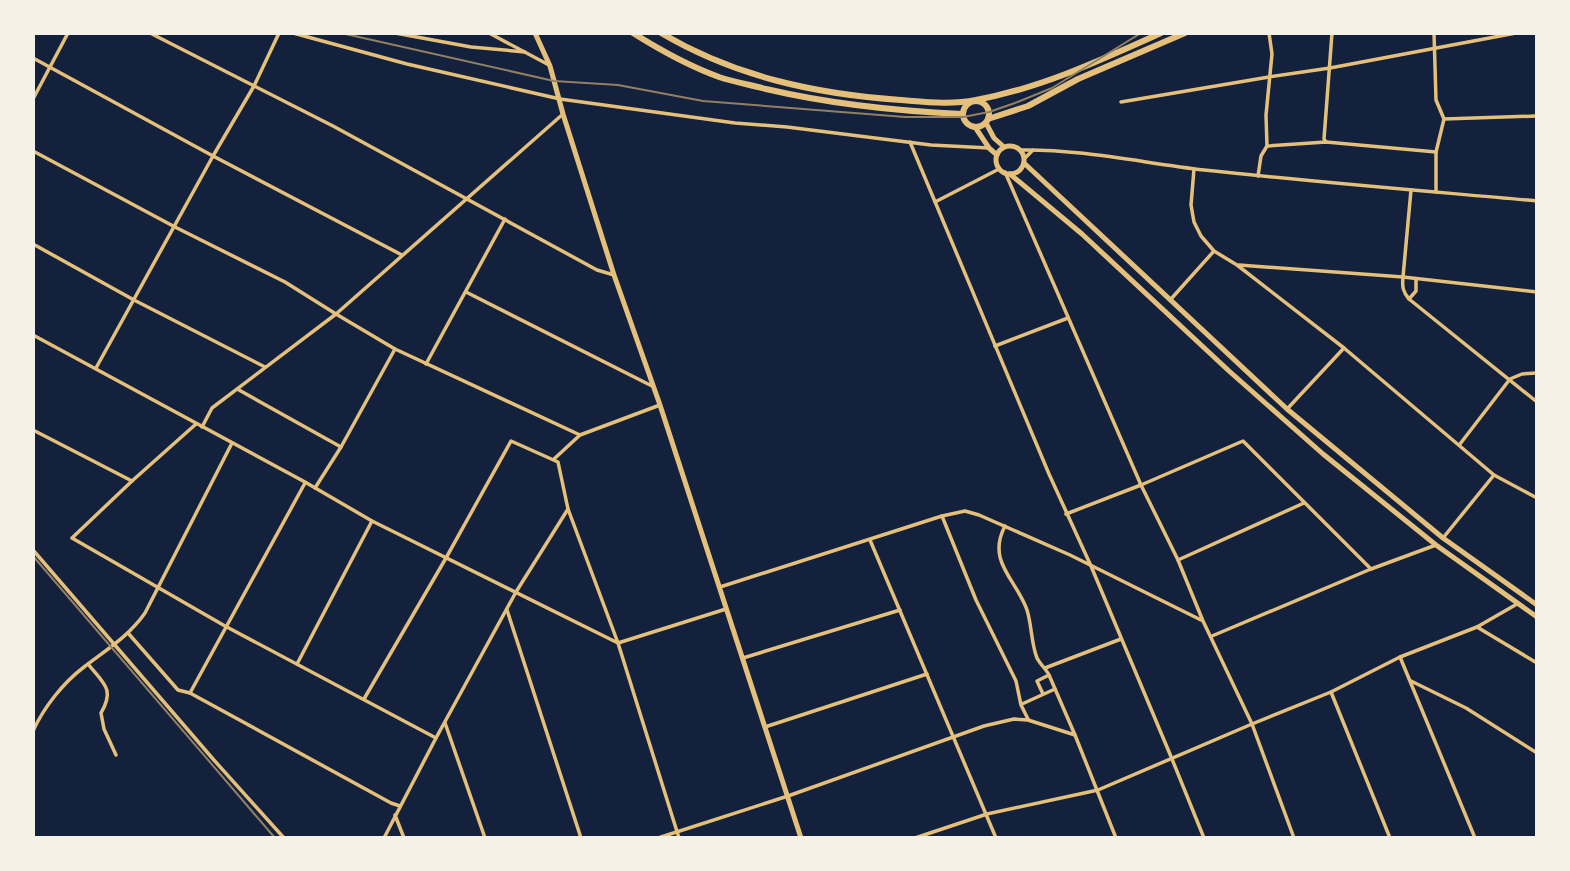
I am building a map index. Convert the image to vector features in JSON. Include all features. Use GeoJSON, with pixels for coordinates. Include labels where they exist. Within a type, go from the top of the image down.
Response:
{"type":"FeatureCollection","features":[{"type":"Feature","properties":{"kind":"highway"},"geometry":{"type":"LineString","coordinates":[[633,33],[719,77],[770,90],[881,109],[962,114]]}},
{"type":"Feature","properties":{"kind":"highway"},"geometry":{"type":"LineString","coordinates":[[661,33],[729,67],[802,88],[954,103],[1024,90],[1161,33]]}},
{"type":"Feature","properties":{"kind":"highway"},"geometry":{"type":"LineString","coordinates":[[987,121],[988,108],[983,102],[976,100],[966,104],[962,114],[967,124],[975,127],[1028,106],[1077,79],[1185,33]]}},
{"type":"Feature","properties":{"kind":"main road"},"geometry":{"type":"LineString","coordinates":[[537,35],[550,66],[614,275],[660,405],[801,838]]}},
{"type":"Feature","properties":{"kind":"main road"},"geometry":{"type":"LineString","coordinates":[[987,121],[994,138],[1004,147]]}},
{"type":"Feature","properties":{"kind":"main road"},"geometry":{"type":"LineString","coordinates":[[975,127],[997,155]]}},
{"type":"Feature","properties":{"kind":"main road"},"geometry":{"type":"LineString","coordinates":[[1537,605],[1443,538],[1287,408],[1024,161],[1020,150],[1014,146],[1004,147],[997,155],[996,162],[1005,172],[1082,234],[1229,371],[1324,454],[1436,545],[1537,617]]}},
{"type":"Feature","properties":{"kind":"main road"},"geometry":{"type":"LineString","coordinates":[[1005,172],[1018,171],[1024,161]]}},
{"type":"Feature","properties":{"kind":"main road"},"geometry":{"type":"LineString","coordinates":[[1436,545],[1443,538]]}},
{"type":"Feature","properties":{"kind":"main road"},"geometry":{"type":"LineString","coordinates":[[1517,604],[1523,596]]}},
{"type":"Feature","properties":{"kind":"street"},"geometry":{"type":"LineString","coordinates":[[33,99],[68,33]]}},
{"type":"Feature","properties":{"kind":"street"},"geometry":{"type":"LineString","coordinates":[[150,33],[466,198],[597,271],[614,275]]}},
{"type":"Feature","properties":{"kind":"street"},"geometry":{"type":"LineString","coordinates":[[96,368],[254,86],[279,33]]}},
{"type":"Feature","properties":{"kind":"street"},"geometry":{"type":"LineString","coordinates":[[293,33],[407,64],[560,99],[735,123],[989,148]]}},
{"type":"Feature","properties":{"kind":"street"},"geometry":{"type":"LineString","coordinates":[[395,33],[471,47],[525,52]]}},
{"type":"Feature","properties":{"kind":"street"},"geometry":{"type":"LineString","coordinates":[[489,33],[550,66]]}},
{"type":"Feature","properties":{"kind":"street"},"geometry":{"type":"LineString","coordinates":[[1258,176],[1261,156],[1267,146],[1266,115],[1272,54],[1269,33]]}},
{"type":"Feature","properties":{"kind":"street"},"geometry":{"type":"LineString","coordinates":[[1326,142],[1324,139],[1332,33]]}},
{"type":"Feature","properties":{"kind":"street"},"geometry":{"type":"LineString","coordinates":[[1434,33],[1436,100],[1444,119],[1436,152],[1436,192]]}},
{"type":"Feature","properties":{"kind":"street"},"geometry":{"type":"LineString","coordinates":[[1121,102],[1331,68],[1516,33]]}},
{"type":"Feature","properties":{"kind":"street"},"geometry":{"type":"LineString","coordinates":[[33,58],[402,255]]}},
{"type":"Feature","properties":{"kind":"street"},"geometry":{"type":"LineString","coordinates":[[202,427],[212,408],[336,314],[563,114]]}},
{"type":"Feature","properties":{"kind":"street"},"geometry":{"type":"LineString","coordinates":[[1444,119],[1537,116]]}},
{"type":"Feature","properties":{"kind":"street"},"geometry":{"type":"LineString","coordinates":[[910,142],[1204,838]]}},
{"type":"Feature","properties":{"kind":"street"},"geometry":{"type":"LineString","coordinates":[[1267,146],[1326,142],[1436,152]]}},
{"type":"Feature","properties":{"kind":"street"},"geometry":{"type":"LineString","coordinates":[[1020,150],[1104,155],[1258,176],[1537,201]]}},
{"type":"Feature","properties":{"kind":"street"},"geometry":{"type":"LineString","coordinates":[[1024,161],[1033,150]]}},
{"type":"Feature","properties":{"kind":"street"},"geometry":{"type":"LineString","coordinates":[[33,151],[285,282],[395,349],[580,435]]}},
{"type":"Feature","properties":{"kind":"street"},"geometry":{"type":"LineString","coordinates":[[1194,169],[1191,205],[1194,222],[1214,251],[1237,265],[1344,348],[1494,475],[1537,498]]}},
{"type":"Feature","properties":{"kind":"street"},"geometry":{"type":"LineString","coordinates":[[935,202],[1005,172],[1141,485],[1178,559],[1203,621],[1252,724],[1294,838]]}},
{"type":"Feature","properties":{"kind":"street"},"geometry":{"type":"LineString","coordinates":[[1411,190],[1402,289],[1409,299],[1537,402]]}},
{"type":"Feature","properties":{"kind":"street"},"geometry":{"type":"LineString","coordinates":[[426,364],[505,219]]}},
{"type":"Feature","properties":{"kind":"street"},"geometry":{"type":"LineString","coordinates":[[33,244],[134,300],[265,367]]}},
{"type":"Feature","properties":{"kind":"street"},"geometry":{"type":"LineString","coordinates":[[1171,299],[1214,251]]}},
{"type":"Feature","properties":{"kind":"street"},"geometry":{"type":"LineString","coordinates":[[1237,265],[1403,277],[1537,292]]}},
{"type":"Feature","properties":{"kind":"street"},"geometry":{"type":"LineString","coordinates":[[1409,299],[1416,291],[1416,279]]}},
{"type":"Feature","properties":{"kind":"street"},"geometry":{"type":"LineString","coordinates":[[466,292],[653,387]]}},
{"type":"Feature","properties":{"kind":"street"},"geometry":{"type":"LineString","coordinates":[[995,346],[1069,317]]}},
{"type":"Feature","properties":{"kind":"street"},"geometry":{"type":"LineString","coordinates":[[33,335],[372,521],[618,643],[726,609]]}},
{"type":"Feature","properties":{"kind":"street"},"geometry":{"type":"LineString","coordinates":[[1287,408],[1344,348]]}},
{"type":"Feature","properties":{"kind":"street"},"geometry":{"type":"LineString","coordinates":[[315,488],[395,349]]}},
{"type":"Feature","properties":{"kind":"street"},"geometry":{"type":"LineString","coordinates":[[1459,445],[1510,379],[1522,374],[1537,373]]}},
{"type":"Feature","properties":{"kind":"street"},"geometry":{"type":"LineString","coordinates":[[238,389],[341,447]]}},
{"type":"Feature","properties":{"kind":"street"},"geometry":{"type":"LineString","coordinates":[[553,460],[580,435],[660,405]]}},
{"type":"Feature","properties":{"kind":"street"},"geometry":{"type":"LineString","coordinates":[[196,424],[72,538],[225,626],[436,738]]}},
{"type":"Feature","properties":{"kind":"street"},"geometry":{"type":"LineString","coordinates":[[33,430],[132,481]]}},
{"type":"Feature","properties":{"kind":"street"},"geometry":{"type":"LineString","coordinates":[[364,699],[511,441],[558,462],[568,509],[618,643],[679,838]]}},
{"type":"Feature","properties":{"kind":"street"},"geometry":{"type":"LineString","coordinates":[[1066,514],[1243,441],[1371,569]]}},
{"type":"Feature","properties":{"kind":"street"},"geometry":{"type":"LineString","coordinates":[[33,731],[60,690],[128,633],[145,612],[232,443]]}},
{"type":"Feature","properties":{"kind":"street"},"geometry":{"type":"LineString","coordinates":[[1443,538],[1494,475]]}},
{"type":"Feature","properties":{"kind":"street"},"geometry":{"type":"LineString","coordinates":[[190,693],[305,482]]}},
{"type":"Feature","properties":{"kind":"street"},"geometry":{"type":"LineString","coordinates":[[1178,559],[1304,503]]}},
{"type":"Feature","properties":{"kind":"street"},"geometry":{"type":"LineString","coordinates":[[384,838],[516,593],[568,509]]}},
{"type":"Feature","properties":{"kind":"street"},"geometry":{"type":"LineString","coordinates":[[720,587],[965,511],[1070,555],[1203,621]]}},
{"type":"Feature","properties":{"kind":"street"},"geometry":{"type":"LineString","coordinates":[[942,516],[976,600],[1016,681],[1021,705],[1028,720]]}},
{"type":"Feature","properties":{"kind":"street"},"geometry":{"type":"LineString","coordinates":[[297,664],[372,521]]}},
{"type":"Feature","properties":{"kind":"street"},"geometry":{"type":"LineString","coordinates":[[1005,526],[998,544],[999,554],[1026,608],[1038,662],[1049,675],[1116,838]]}},
{"type":"Feature","properties":{"kind":"street"},"geometry":{"type":"LineString","coordinates":[[870,539],[996,838]]}},
{"type":"Feature","properties":{"kind":"street"},"geometry":{"type":"LineString","coordinates":[[1212,636],[1371,569],[1436,545]]}},
{"type":"Feature","properties":{"kind":"street"},"geometry":{"type":"LineString","coordinates":[[33,550],[284,838]]}},
{"type":"Feature","properties":{"kind":"street"},"geometry":{"type":"LineString","coordinates":[[915,838],[987,814],[1098,790],[1331,692],[1400,657],[1477,627],[1517,604]]}},
{"type":"Feature","properties":{"kind":"street"},"geometry":{"type":"LineString","coordinates":[[507,610],[582,838]]}},
{"type":"Feature","properties":{"kind":"street"},"geometry":{"type":"LineString","coordinates":[[743,658],[900,610]]}},
{"type":"Feature","properties":{"kind":"street"},"geometry":{"type":"LineString","coordinates":[[1477,627],[1537,663]]}},
{"type":"Feature","properties":{"kind":"street"},"geometry":{"type":"LineString","coordinates":[[128,633],[178,690],[190,693],[400,807]]}},
{"type":"Feature","properties":{"kind":"street"},"geometry":{"type":"LineString","coordinates":[[1045,668],[1121,639]]}},
{"type":"Feature","properties":{"kind":"street"},"geometry":{"type":"LineString","coordinates":[[1400,657],[1475,838]]}},
{"type":"Feature","properties":{"kind":"street"},"geometry":{"type":"LineString","coordinates":[[88,664],[107,688],[108,700],[101,713],[104,729],[116,755]]}},
{"type":"Feature","properties":{"kind":"street"},"geometry":{"type":"LineString","coordinates":[[765,727],[927,674]]}},
{"type":"Feature","properties":{"kind":"street"},"geometry":{"type":"LineString","coordinates":[[1043,694],[1037,681],[1049,675]]}},
{"type":"Feature","properties":{"kind":"street"},"geometry":{"type":"LineString","coordinates":[[1409,680],[1466,708],[1537,753]]}},
{"type":"Feature","properties":{"kind":"street"},"geometry":{"type":"LineString","coordinates":[[1021,705],[1055,689]]}},
{"type":"Feature","properties":{"kind":"street"},"geometry":{"type":"LineString","coordinates":[[1331,692],[1390,838]]}},
{"type":"Feature","properties":{"kind":"street"},"geometry":{"type":"LineString","coordinates":[[658,838],[788,796],[984,726],[1014,719],[1028,720],[1075,735]]}},
{"type":"Feature","properties":{"kind":"street"},"geometry":{"type":"LineString","coordinates":[[445,723],[485,838]]}},
{"type":"Feature","properties":{"kind":"street"},"geometry":{"type":"LineString","coordinates":[[396,815],[404,838]]}},
{"type":"Feature","properties":{"kind":"railway"},"geometry":{"type":"LineString","coordinates":[[341,33],[554,81],[618,85],[703,101],[905,117],[963,117],[1015,103],[1052,88],[1141,33]]}},
{"type":"Feature","properties":{"kind":"railway"},"geometry":{"type":"LineString","coordinates":[[33,556],[275,838]]}}]}
